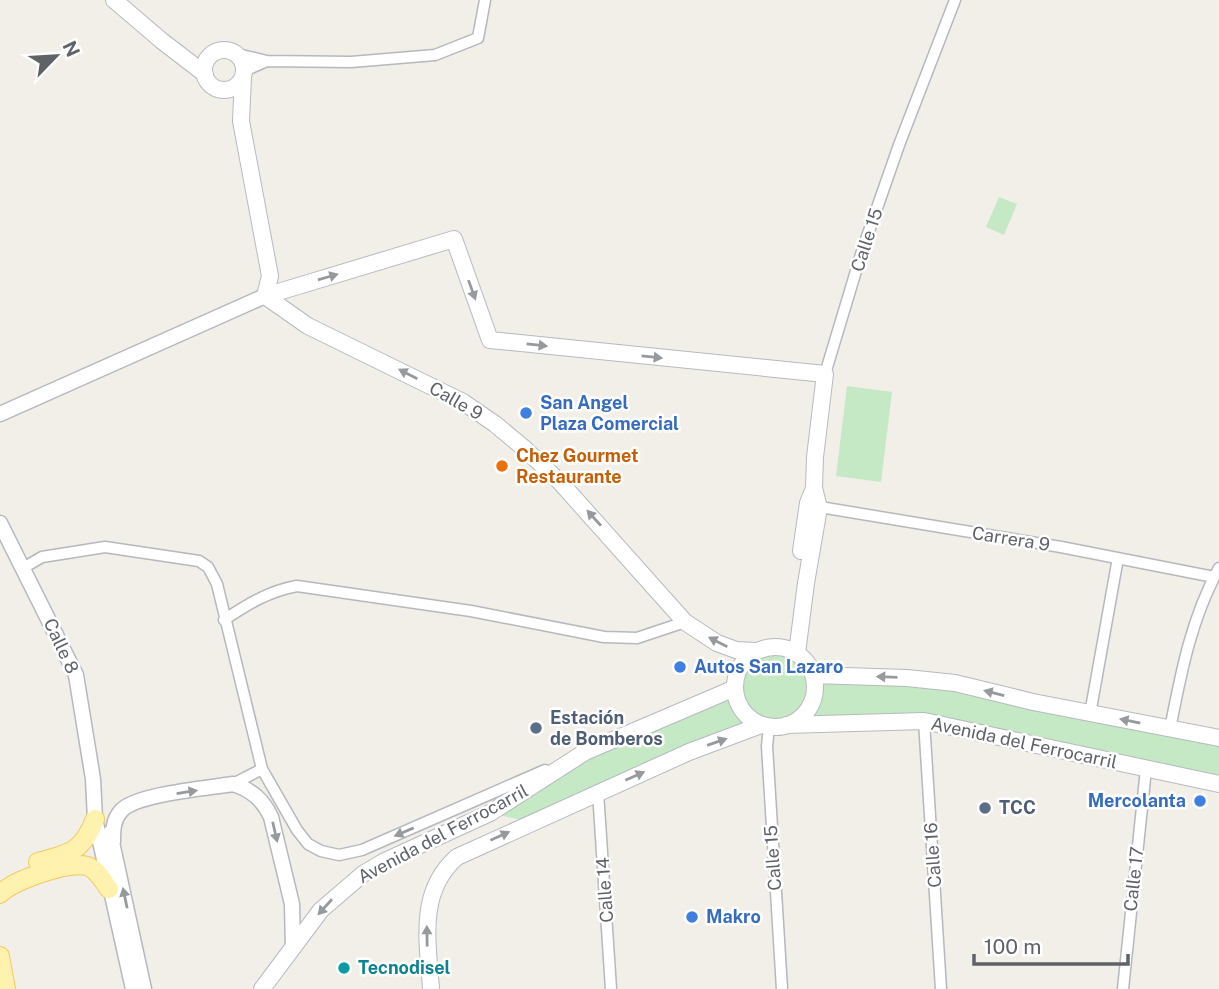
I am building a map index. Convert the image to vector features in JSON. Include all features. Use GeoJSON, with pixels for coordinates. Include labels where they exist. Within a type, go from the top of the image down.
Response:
{"type":"FeatureCollection","features":[{"type":"Feature","properties":{"kind":"main road"},"geometry":{"type":"LineString","coordinates":[[114,0],[205,74],[212,85],[223,89],[235,87],[243,74]]}},
{"type":"Feature","properties":{"kind":"main road"},"geometry":{"type":"LineString","coordinates":[[173,48],[214,52],[226,50],[237,54],[241,59],[241,121],[270,276],[265,296]]}},
{"type":"Feature","properties":{"kind":"main road"},"geometry":{"type":"LineString","coordinates":[[205,74],[206,62],[214,52]]}},
{"type":"Feature","properties":{"kind":"main road"},"geometry":{"type":"LineString","coordinates":[[223,89],[241,121]]}},
{"type":"Feature","properties":{"kind":"main road"},"geometry":{"type":"LineString","coordinates":[[265,296],[453,239],[490,340],[825,374]]}},
{"type":"Feature","properties":{"kind":"main road","name":"Calle 9"},"geometry":{"type":"LineString","coordinates":[[265,296],[308,326],[463,402],[495,424],[560,482],[685,622],[717,643],[736,650],[755,651]]}},
{"type":"Feature","properties":{"kind":"main road","name":"Calle 15"},"geometry":{"type":"LineString","coordinates":[[792,650],[806,583],[815,457],[825,374]]}},
{"type":"Feature","properties":{"kind":"main road"},"geometry":{"type":"LineString","coordinates":[[776,646],[792,650],[804,659],[813,675],[815,693],[812,702],[802,717],[786,725],[765,726],[747,715],[741,707],[735,688],[737,673],[744,661],[755,651],[776,646]]}},
{"type":"Feature","properties":{"kind":"main road"},"geometry":{"type":"LineString","coordinates":[[813,675],[907,678],[955,683],[1090,714],[1219,736]]}},
{"type":"Feature","properties":{"kind":"main road","name":"Avenida del Ferrocarril"},"geometry":{"type":"LineString","coordinates":[[262,989],[321,910],[363,874],[385,861],[490,813],[585,752],[735,688]]}},
{"type":"Feature","properties":{"kind":"main road","name":"Avenida del Ferrocarril"},"geometry":{"type":"LineString","coordinates":[[786,725],[924,721],[1219,784]]}},
{"type":"Feature","properties":{"kind":"main road","name":"Avenida del Ferrocarril"},"geometry":{"type":"LineString","coordinates":[[430,989],[426,935],[428,911],[436,884],[448,865],[467,851],[689,752],[765,726]]}},
{"type":"Feature","properties":{"kind":"main road"},"geometry":{"type":"LineString","coordinates":[[0,879],[21,867],[76,849],[88,837],[95,819]]}},
{"type":"Feature","properties":{"kind":"main road"},"geometry":{"type":"LineString","coordinates":[[0,894],[8,886],[26,877],[78,865],[88,866],[96,872],[109,889]]}},
{"type":"Feature","properties":{"kind":"main road"},"geometry":{"type":"LineString","coordinates":[[0,956],[6,989]]}},
{"type":"Feature","properties":{"kind":"street"},"geometry":{"type":"LineString","coordinates":[[237,54],[267,61],[351,62],[435,55],[478,38],[485,0]]}},
{"type":"Feature","properties":{"kind":"street","name":"Calle 15"},"geometry":{"type":"LineString","coordinates":[[825,374],[862,251],[899,145],[955,0]]}},
{"type":"Feature","properties":{"kind":"street"},"geometry":{"type":"LineString","coordinates":[[243,74],[267,61]]}},
{"type":"Feature","properties":{"kind":"street"},"geometry":{"type":"LineString","coordinates":[[0,414],[265,296]]}},
{"type":"Feature","properties":{"kind":"street","name":"Carrera 9"},"geometry":{"type":"LineString","coordinates":[[814,500],[1118,558],[1217,573]]}},
{"type":"Feature","properties":{"kind":"street","name":"Calle 8"},"geometry":{"type":"LineString","coordinates":[[0,523],[76,674],[93,779],[95,819],[133,989]]}},
{"type":"Feature","properties":{"kind":"street"},"geometry":{"type":"LineString","coordinates":[[23,568],[42,557],[105,547],[199,561],[208,567],[217,584],[262,769],[302,838],[321,851],[339,855],[362,850],[585,752]]}},
{"type":"Feature","properties":{"kind":"street"},"geometry":{"type":"LineString","coordinates":[[1090,714],[1118,558]]}},
{"type":"Feature","properties":{"kind":"street"},"geometry":{"type":"LineString","coordinates":[[1170,729],[1186,646],[1197,612],[1217,573]]}},
{"type":"Feature","properties":{"kind":"street"},"geometry":{"type":"LineString","coordinates":[[224,620],[257,598],[276,590],[297,586],[471,611],[604,637],[637,638],[685,622]]}},
{"type":"Feature","properties":{"kind":"street","name":"Calle 16"},"geometry":{"type":"LineString","coordinates":[[924,721],[941,989]]}},
{"type":"Feature","properties":{"kind":"street","name":"Calle 15"},"geometry":{"type":"LineString","coordinates":[[765,726],[782,989]]}},
{"type":"Feature","properties":{"kind":"street"},"geometry":{"type":"LineString","coordinates":[[113,842],[116,818],[131,802],[233,784],[262,769]]}},
{"type":"Feature","properties":{"kind":"street","name":"Calle 17"},"geometry":{"type":"LineString","coordinates":[[1123,989],[1146,769]]}},
{"type":"Feature","properties":{"kind":"street","name":"Calle 8"},"geometry":{"type":"LineString","coordinates":[[93,779],[113,842],[144,989]]}},
{"type":"Feature","properties":{"kind":"street"},"geometry":{"type":"LineString","coordinates":[[233,784],[247,788],[256,795],[271,817],[292,904],[293,948]]}},
{"type":"Feature","properties":{"kind":"street","name":"Calle 14"},"geometry":{"type":"LineString","coordinates":[[598,792],[611,989]]}},
{"type":"Feature","properties":{"kind":"green space"},"geometry":{"type":"Polygon","coordinates":[[[999,197],[1017,204],[1004,235],[986,227],[999,197]]]}},
{"type":"Feature","properties":{"kind":"green space"},"geometry":{"type":"Polygon","coordinates":[[[847,386],[892,392],[881,482],[836,476],[847,386]]]}},
{"type":"Feature","properties":{"kind":"green space"},"geometry":{"type":"Polygon","coordinates":[[[776,646],[799,655],[814,675],[907,678],[1219,738],[1219,784],[924,721],[786,725],[769,727],[531,822],[490,813],[585,752],[734,688],[742,665],[752,654],[776,646]]]}},
{"type":"Feature","properties":{"kind":"place","name":"San Angel Plaza Comercial"},"geometry":{"type":"Point","coordinates":[526,413]}},
{"type":"Feature","properties":{"kind":"place","name":"Chez Gourmet Restaurante"},"geometry":{"type":"Point","coordinates":[502,466]}},
{"type":"Feature","properties":{"kind":"place","name":"Autos San Lazaro"},"geometry":{"type":"Point","coordinates":[680,667]}},
{"type":"Feature","properties":{"kind":"place","name":"Estación de Bomberos"},"geometry":{"type":"Point","coordinates":[536,728]}},
{"type":"Feature","properties":{"kind":"place","name":"Mercolanta"},"geometry":{"type":"Point","coordinates":[1200,801]}},
{"type":"Feature","properties":{"kind":"place","name":"TCC"},"geometry":{"type":"Point","coordinates":[985,808]}},
{"type":"Feature","properties":{"kind":"place","name":"Makro"},"geometry":{"type":"Point","coordinates":[692,917]}},
{"type":"Feature","properties":{"kind":"place","name":"Tecnodisel"},"geometry":{"type":"Point","coordinates":[344,968]}}]}
